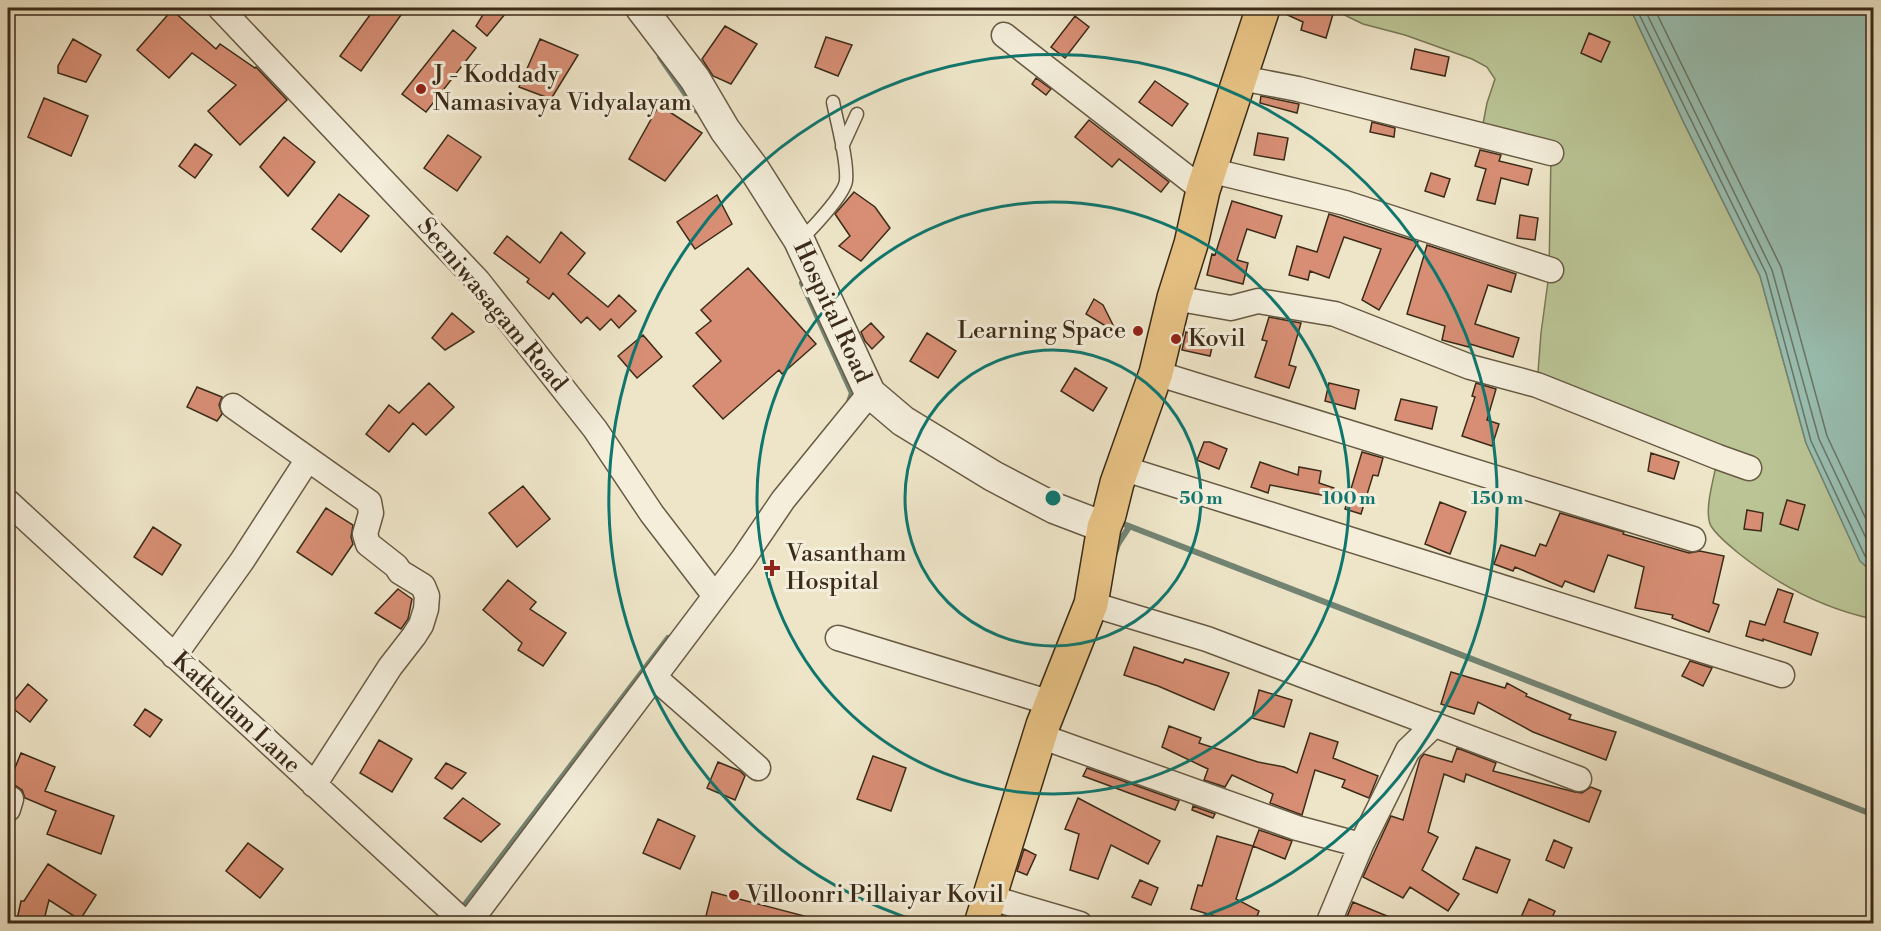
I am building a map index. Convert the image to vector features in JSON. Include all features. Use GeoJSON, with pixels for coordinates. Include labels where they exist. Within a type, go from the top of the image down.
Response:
{"type":"FeatureCollection","features":[{"type":"Feature","properties":{"kind":"main road"},"geometry":{"type":"LineString","coordinates":[[985,910],[1046,718],[1091,603],[1104,527],[1122,468],[1156,373],[1206,180],[1263,8]]}},
{"type":"Feature","properties":{"kind":"street","name":"Seeniwasagam Road"},"geometry":{"type":"LineString","coordinates":[[220,8],[478,281],[595,429],[652,514],[715,596]]}},
{"type":"Feature","properties":{"kind":"street","name":"Hospital Road"},"geometry":{"type":"LineString","coordinates":[[641,8],[695,79],[725,130],[754,169],[799,240],[870,393],[903,421],[993,476],[1054,508],[1104,527]]}},
{"type":"Feature","properties":{"kind":"street"},"geometry":{"type":"LineString","coordinates":[[1004,34],[1206,180],[1345,203],[1551,270]]}},
{"type":"Feature","properties":{"kind":"street"},"geometry":{"type":"LineString","coordinates":[[1241,78],[1321,94],[1551,153]]}},
{"type":"Feature","properties":{"kind":"street"},"geometry":{"type":"LineString","coordinates":[[1174,298],[1231,308],[1258,301],[1335,314],[1470,367],[1537,385],[1749,468]]}},
{"type":"Feature","properties":{"kind":"street"},"geometry":{"type":"LineString","coordinates":[[1156,373],[1693,539]]}},
{"type":"Feature","properties":{"kind":"street"},"geometry":{"type":"LineString","coordinates":[[467,924],[753,546],[783,500],[870,393]]}},
{"type":"Feature","properties":{"kind":"street"},"geometry":{"type":"LineString","coordinates":[[233,406],[369,502],[371,513],[365,534],[368,544],[396,566],[400,572],[423,586],[427,596],[424,617],[414,636],[390,667],[314,785]]}},
{"type":"Feature","properties":{"kind":"street"},"geometry":{"type":"LineString","coordinates":[[174,656],[242,561],[308,459]]}},
{"type":"Feature","properties":{"kind":"street"},"geometry":{"type":"LineString","coordinates":[[1122,468],[1782,675]]}},
{"type":"Feature","properties":{"kind":"street","name":"Katkulam Lane"},"geometry":{"type":"LineString","coordinates":[[8,502],[467,924]]}},
{"type":"Feature","properties":{"kind":"street"},"geometry":{"type":"LineString","coordinates":[[1091,603],[1207,639],[1579,779]]}},
{"type":"Feature","properties":{"kind":"street"},"geometry":{"type":"LineString","coordinates":[[838,638],[1046,718],[1297,828],[1361,845]]}},
{"type":"Feature","properties":{"kind":"street"},"geometry":{"type":"LineString","coordinates":[[654,677],[758,768]]}},
{"type":"Feature","properties":{"kind":"street"},"geometry":{"type":"LineString","coordinates":[[1328,924],[1361,845],[1408,750],[1435,724]]}},
{"type":"Feature","properties":{"kind":"street"},"geometry":{"type":"LineString","coordinates":[[985,910],[1080,924]]}},
{"type":"Feature","properties":{"kind":"lane"},"geometry":{"type":"LineString","coordinates":[[799,240],[840,193],[846,182],[833,102]]}},
{"type":"Feature","properties":{"kind":"lane"},"geometry":{"type":"LineString","coordinates":[[842,147],[857,114]]}},
{"type":"Feature","properties":{"kind":"green space"},"geometry":{"type":"Polygon","coordinates":[[[1330,8],[1630,8],[1760,276],[1806,443],[1860,560],[1873,573],[1873,619],[1836,609],[1801,594],[1768,575],[1720,537],[1711,526],[1708,511],[1718,457],[1537,385],[1549,274],[1551,153],[1481,134],[1487,103],[1495,79],[1487,67],[1472,59],[1405,35],[1363,24],[1330,8]]]}},
{"type":"Feature","properties":{"kind":"water"},"geometry":{"type":"Polygon","coordinates":[[[1630,8],[1873,8],[1873,573],[1860,561],[1806,443],[1760,276],[1630,8]]]}},
{"type":"Feature","properties":{"kind":"building"},"geometry":{"type":"Polygon","coordinates":[[[375,8],[406,8],[361,71],[340,56],[375,8]]]}},
{"type":"Feature","properties":{"kind":"building"},"geometry":{"type":"Polygon","coordinates":[[[487,8],[510,8],[487,36],[476,26],[487,8]]]}},
{"type":"Feature","properties":{"kind":"building"},"geometry":{"type":"Polygon","coordinates":[[[1281,8],[1310,8],[1333,14],[1326,38],[1301,30],[1303,22],[1281,12],[1281,8]]]}},
{"type":"Feature","properties":{"kind":"building"},"geometry":{"type":"Polygon","coordinates":[[[172,10],[216,49],[220,44],[256,67],[287,100],[240,145],[208,111],[236,85],[192,53],[169,78],[137,50],[172,10]]]}},
{"type":"Feature","properties":{"kind":"building"},"geometry":{"type":"Polygon","coordinates":[[[1075,16],[1089,27],[1065,58],[1051,47],[1075,16]]]}},
{"type":"Feature","properties":{"kind":"building"},"geometry":{"type":"Polygon","coordinates":[[[725,26],[757,44],[731,84],[713,76],[702,59],[725,26]]]}},
{"type":"Feature","properties":{"kind":"building"},"geometry":{"type":"Polygon","coordinates":[[[453,30],[476,48],[426,112],[402,94],[453,30]]]}},
{"type":"Feature","properties":{"kind":"building"},"geometry":{"type":"Polygon","coordinates":[[[1589,33],[1610,42],[1601,62],[1581,53],[1589,33]]]}},
{"type":"Feature","properties":{"kind":"building"},"geometry":{"type":"Polygon","coordinates":[[[826,37],[852,45],[838,76],[815,67],[826,37]]]}},
{"type":"Feature","properties":{"kind":"building"},"geometry":{"type":"Polygon","coordinates":[[[73,39],[101,55],[86,82],[58,73],[58,66],[73,39]]]}},
{"type":"Feature","properties":{"kind":"building"},"geometry":{"type":"Polygon","coordinates":[[[540,39],[578,55],[551,99],[519,87],[540,39]]]}},
{"type":"Feature","properties":{"kind":"building"},"geometry":{"type":"Polygon","coordinates":[[[1415,49],[1449,57],[1445,76],[1411,69],[1415,49]]]}},
{"type":"Feature","properties":{"kind":"building"},"geometry":{"type":"Polygon","coordinates":[[[1036,78],[1051,89],[1046,95],[1032,84],[1036,78]]]}},
{"type":"Feature","properties":{"kind":"building"},"geometry":{"type":"Polygon","coordinates":[[[1155,81],[1188,104],[1172,126],[1139,102],[1155,81]]]}},
{"type":"Feature","properties":{"kind":"building"},"geometry":{"type":"Polygon","coordinates":[[[1261,96],[1299,104],[1297,113],[1260,103],[1261,96]]]}},
{"type":"Feature","properties":{"kind":"building"},"geometry":{"type":"Polygon","coordinates":[[[44,98],[88,116],[71,156],[28,137],[44,98]]]}},
{"type":"Feature","properties":{"kind":"building"},"geometry":{"type":"Polygon","coordinates":[[[659,105],[702,133],[665,181],[629,159],[659,105]]]}},
{"type":"Feature","properties":{"kind":"building"},"geometry":{"type":"Polygon","coordinates":[[[1089,120],[1169,182],[1161,192],[1119,159],[1112,167],[1075,137],[1089,120]]]}},
{"type":"Feature","properties":{"kind":"building"},"geometry":{"type":"Polygon","coordinates":[[[1372,122],[1395,128],[1394,137],[1370,132],[1372,122]]]}},
{"type":"Feature","properties":{"kind":"building"},"geometry":{"type":"Polygon","coordinates":[[[1258,133],[1288,138],[1284,160],[1254,155],[1258,133]]]}},
{"type":"Feature","properties":{"kind":"building"},"geometry":{"type":"Polygon","coordinates":[[[448,135],[481,157],[457,191],[424,168],[448,135]]]}},
{"type":"Feature","properties":{"kind":"building"},"geometry":{"type":"Polygon","coordinates":[[[284,137],[315,162],[288,196],[260,167],[284,137]]]}},
{"type":"Feature","properties":{"kind":"building"},"geometry":{"type":"Polygon","coordinates":[[[195,144],[212,155],[195,178],[179,166],[195,144]]]}},
{"type":"Feature","properties":{"kind":"building"},"geometry":{"type":"Polygon","coordinates":[[[1480,150],[1501,155],[1499,161],[1532,169],[1528,185],[1501,178],[1495,204],[1477,200],[1486,169],[1475,166],[1480,150]]]}},
{"type":"Feature","properties":{"kind":"building"},"geometry":{"type":"Polygon","coordinates":[[[1431,173],[1450,179],[1444,197],[1425,191],[1431,173]]]}},
{"type":"Feature","properties":{"kind":"building"},"geometry":{"type":"Polygon","coordinates":[[[854,192],[875,207],[890,228],[861,261],[839,246],[850,236],[835,214],[854,192]]]}},
{"type":"Feature","properties":{"kind":"building"},"geometry":{"type":"Polygon","coordinates":[[[339,194],[369,216],[341,252],[312,229],[339,194]]]}},
{"type":"Feature","properties":{"kind":"building"},"geometry":{"type":"Polygon","coordinates":[[[717,195],[732,224],[695,249],[677,222],[717,195]]]}},
{"type":"Feature","properties":{"kind":"building"},"geometry":{"type":"Polygon","coordinates":[[[1232,201],[1282,216],[1275,238],[1247,229],[1237,260],[1248,263],[1243,284],[1207,275],[1212,254],[1215,255],[1232,201]]]}},
{"type":"Feature","properties":{"kind":"building"},"geometry":{"type":"Polygon","coordinates":[[[1329,214],[1418,242],[1379,310],[1362,300],[1381,249],[1344,237],[1329,278],[1310,271],[1308,280],[1289,275],[1297,246],[1317,252],[1329,214]]]}},
{"type":"Feature","properties":{"kind":"building"},"geometry":{"type":"Polygon","coordinates":[[[1520,215],[1538,218],[1535,240],[1517,238],[1520,215]]]}},
{"type":"Feature","properties":{"kind":"building"},"geometry":{"type":"Polygon","coordinates":[[[561,232],[585,253],[568,274],[608,307],[619,295],[636,311],[619,328],[611,319],[600,330],[587,317],[581,323],[553,293],[549,299],[527,282],[529,279],[494,253],[507,236],[540,263],[561,232]]]}},
{"type":"Feature","properties":{"kind":"building"},"geometry":{"type":"Polygon","coordinates":[[[1427,245],[1516,274],[1511,292],[1488,285],[1475,324],[1519,338],[1513,357],[1470,344],[1469,347],[1442,340],[1445,326],[1407,314],[1427,245]]]}},
{"type":"Feature","properties":{"kind":"building"},"geometry":{"type":"Polygon","coordinates":[[[748,268],[816,344],[782,374],[779,370],[723,419],[693,386],[721,361],[696,333],[711,321],[701,310],[748,268]]]}},
{"type":"Feature","properties":{"kind":"building"},"geometry":{"type":"Polygon","coordinates":[[[1094,299],[1103,305],[1117,333],[1086,314],[1094,299]]]}},
{"type":"Feature","properties":{"kind":"building"},"geometry":{"type":"Polygon","coordinates":[[[452,313],[474,332],[445,350],[432,338],[452,313]]]}},
{"type":"Feature","properties":{"kind":"building"},"geometry":{"type":"Polygon","coordinates":[[[1269,317],[1301,323],[1289,365],[1296,367],[1289,388],[1255,377],[1267,341],[1262,340],[1269,317]]]}},
{"type":"Feature","properties":{"kind":"building"},"geometry":{"type":"Polygon","coordinates":[[[871,323],[884,337],[872,349],[861,332],[871,323]]]}},
{"type":"Feature","properties":{"kind":"building"},"geometry":{"type":"Polygon","coordinates":[[[1186,332],[1214,339],[1210,356],[1182,350],[1186,332]]]}},
{"type":"Feature","properties":{"kind":"building"},"geometry":{"type":"Polygon","coordinates":[[[927,333],[956,351],[938,378],[910,361],[927,333]]]}},
{"type":"Feature","properties":{"kind":"building"},"geometry":{"type":"Polygon","coordinates":[[[643,335],[662,357],[637,378],[618,356],[643,335]]]}},
{"type":"Feature","properties":{"kind":"building"},"geometry":{"type":"Polygon","coordinates":[[[1075,368],[1107,388],[1093,411],[1061,391],[1075,368]]]}},
{"type":"Feature","properties":{"kind":"building"},"geometry":{"type":"Polygon","coordinates":[[[429,383],[454,407],[426,435],[413,423],[389,452],[366,434],[389,405],[399,413],[429,383]]]}},
{"type":"Feature","properties":{"kind":"building"},"geometry":{"type":"Polygon","coordinates":[[[1329,383],[1359,390],[1355,409],[1325,401],[1329,383]]]}},
{"type":"Feature","properties":{"kind":"building"},"geometry":{"type":"Polygon","coordinates":[[[1476,383],[1496,389],[1487,420],[1499,424],[1492,446],[1462,436],[1475,397],[1472,396],[1476,383]]]}},
{"type":"Feature","properties":{"kind":"building"},"geometry":{"type":"Polygon","coordinates":[[[197,387],[222,397],[219,405],[222,414],[217,421],[187,407],[197,387]]]}},
{"type":"Feature","properties":{"kind":"building"},"geometry":{"type":"Polygon","coordinates":[[[1401,399],[1437,407],[1432,429],[1395,420],[1401,399]]]}},
{"type":"Feature","properties":{"kind":"building"},"geometry":{"type":"Polygon","coordinates":[[[1204,442],[1227,449],[1219,469],[1197,460],[1204,442]]]}},
{"type":"Feature","properties":{"kind":"building"},"geometry":{"type":"Polygon","coordinates":[[[1362,452],[1383,458],[1378,476],[1373,475],[1361,514],[1345,509],[1362,452]]]}},
{"type":"Feature","properties":{"kind":"building"},"geometry":{"type":"Polygon","coordinates":[[[1651,453],[1679,462],[1674,479],[1648,471],[1651,453]]]}},
{"type":"Feature","properties":{"kind":"building"},"geometry":{"type":"Polygon","coordinates":[[[1260,462],[1298,475],[1299,467],[1321,471],[1319,483],[1334,488],[1332,497],[1270,485],[1268,493],[1251,487],[1260,462]]]}},
{"type":"Feature","properties":{"kind":"building"},"geometry":{"type":"Polygon","coordinates":[[[523,486],[550,519],[517,547],[489,513],[523,486]]]}},
{"type":"Feature","properties":{"kind":"building"},"geometry":{"type":"Polygon","coordinates":[[[1787,500],[1805,505],[1798,530],[1780,524],[1787,500]]]}},
{"type":"Feature","properties":{"kind":"building"},"geometry":{"type":"Polygon","coordinates":[[[1440,502],[1466,512],[1450,554],[1425,544],[1440,502]]]}},
{"type":"Feature","properties":{"kind":"building"},"geometry":{"type":"Polygon","coordinates":[[[326,508],[353,525],[351,537],[353,544],[332,575],[297,552],[326,508]]]}},
{"type":"Feature","properties":{"kind":"building"},"geometry":{"type":"Polygon","coordinates":[[[1747,510],[1763,513],[1761,531],[1744,529],[1747,510]]]}},
{"type":"Feature","properties":{"kind":"building"},"geometry":{"type":"Polygon","coordinates":[[[1560,513],[1689,553],[1700,551],[1724,556],[1713,603],[1719,605],[1709,632],[1672,618],[1673,615],[1635,608],[1644,567],[1608,555],[1594,592],[1565,581],[1562,587],[1515,567],[1513,571],[1494,564],[1501,545],[1535,556],[1540,544],[1546,546],[1560,513]]]}},
{"type":"Feature","properties":{"kind":"building"},"geometry":{"type":"Polygon","coordinates":[[[153,527],[181,545],[162,575],[134,557],[153,527]]]}},
{"type":"Feature","properties":{"kind":"building"},"geometry":{"type":"Polygon","coordinates":[[[508,580],[536,602],[530,609],[566,633],[543,666],[518,650],[522,643],[483,610],[508,580]]]}},
{"type":"Feature","properties":{"kind":"building"},"geometry":{"type":"Polygon","coordinates":[[[398,589],[412,599],[408,619],[401,629],[375,613],[398,589]]]}},
{"type":"Feature","properties":{"kind":"building"},"geometry":{"type":"Polygon","coordinates":[[[1778,589],[1793,594],[1784,622],[1818,633],[1811,655],[1763,639],[1763,641],[1746,636],[1750,621],[1765,625],[1778,589]]]}},
{"type":"Feature","properties":{"kind":"building"},"geometry":{"type":"Polygon","coordinates":[[[1134,647],[1183,663],[1185,659],[1229,673],[1214,710],[1158,686],[1124,675],[1134,647]]]}},
{"type":"Feature","properties":{"kind":"building"},"geometry":{"type":"Polygon","coordinates":[[[1690,661],[1712,668],[1703,686],[1682,676],[1690,661]]]}},
{"type":"Feature","properties":{"kind":"building"},"geometry":{"type":"Polygon","coordinates":[[[1451,672],[1505,688],[1507,683],[1527,694],[1526,696],[1571,715],[1569,719],[1616,732],[1606,760],[1533,732],[1478,702],[1474,714],[1441,704],[1451,672]]]}},
{"type":"Feature","properties":{"kind":"building"},"geometry":{"type":"Polygon","coordinates":[[[28,684],[47,700],[30,722],[10,706],[28,684]]]}},
{"type":"Feature","properties":{"kind":"building"},"geometry":{"type":"Polygon","coordinates":[[[1259,690],[1292,700],[1284,727],[1252,718],[1259,690]]]}},
{"type":"Feature","properties":{"kind":"building"},"geometry":{"type":"Polygon","coordinates":[[[145,709],[162,720],[150,737],[134,725],[145,709]]]}},
{"type":"Feature","properties":{"kind":"building"},"geometry":{"type":"Polygon","coordinates":[[[1169,726],[1201,738],[1199,743],[1258,762],[1284,767],[1297,773],[1310,733],[1338,742],[1333,758],[1378,776],[1369,798],[1342,787],[1345,780],[1315,770],[1302,815],[1270,803],[1273,794],[1232,775],[1225,787],[1204,780],[1208,769],[1162,747],[1169,726]]]}},
{"type":"Feature","properties":{"kind":"building"},"geometry":{"type":"Polygon","coordinates":[[[379,740],[412,759],[392,792],[360,773],[379,740]]]}},
{"type":"Feature","properties":{"kind":"building"},"geometry":{"type":"Polygon","coordinates":[[[1457,748],[1496,763],[1493,771],[1575,792],[1582,793],[1591,787],[1601,791],[1589,822],[1466,774],[1464,782],[1444,774],[1428,832],[1438,837],[1422,870],[1459,894],[1448,911],[1410,887],[1403,898],[1363,877],[1391,816],[1403,820],[1420,759],[1424,754],[1452,762],[1457,748]]]}},
{"type":"Feature","properties":{"kind":"building"},"geometry":{"type":"Polygon","coordinates":[[[21,753],[55,767],[45,791],[114,816],[101,854],[47,834],[56,811],[25,798],[22,790],[8,785],[21,753]]]}},
{"type":"Feature","properties":{"kind":"building"},"geometry":{"type":"Polygon","coordinates":[[[873,756],[906,768],[891,811],[857,799],[873,756]]]}},
{"type":"Feature","properties":{"kind":"building"},"geometry":{"type":"Polygon","coordinates":[[[718,762],[740,771],[745,776],[735,800],[707,788],[718,762]]]}},
{"type":"Feature","properties":{"kind":"building"},"geometry":{"type":"Polygon","coordinates":[[[446,763],[466,773],[452,789],[435,778],[446,763]]]}},
{"type":"Feature","properties":{"kind":"building"},"geometry":{"type":"Polygon","coordinates":[[[1087,768],[1179,801],[1175,810],[1083,776],[1087,768]]]}},
{"type":"Feature","properties":{"kind":"building"},"geometry":{"type":"Polygon","coordinates":[[[463,798],[500,824],[481,842],[444,818],[463,798]]]}},
{"type":"Feature","properties":{"kind":"building"},"geometry":{"type":"Polygon","coordinates":[[[1078,798],[1160,841],[1148,864],[1111,845],[1098,879],[1070,870],[1079,834],[1065,829],[1078,798]]]}},
{"type":"Feature","properties":{"kind":"building"},"geometry":{"type":"Polygon","coordinates":[[[1193,806],[1215,814],[1213,818],[1192,810],[1193,806]]]}},
{"type":"Feature","properties":{"kind":"building"},"geometry":{"type":"Polygon","coordinates":[[[658,819],[695,836],[680,869],[643,853],[658,819]]]}},
{"type":"Feature","properties":{"kind":"building"},"geometry":{"type":"Polygon","coordinates":[[[1259,830],[1292,841],[1285,859],[1253,846],[1259,830]]]}},
{"type":"Feature","properties":{"kind":"building"},"geometry":{"type":"Polygon","coordinates":[[[1217,836],[1253,846],[1236,899],[1259,911],[1254,924],[1242,924],[1191,909],[1198,885],[1202,886],[1217,836]]]}},
{"type":"Feature","properties":{"kind":"building"},"geometry":{"type":"Polygon","coordinates":[[[1554,840],[1572,848],[1564,868],[1546,860],[1554,840]]]}},
{"type":"Feature","properties":{"kind":"building"},"geometry":{"type":"Polygon","coordinates":[[[248,843],[283,869],[260,898],[226,871],[248,843]]]}},
{"type":"Feature","properties":{"kind":"building"},"geometry":{"type":"Polygon","coordinates":[[[1476,847],[1510,860],[1497,893],[1463,879],[1476,847]]]}},
{"type":"Feature","properties":{"kind":"building"},"geometry":{"type":"Polygon","coordinates":[[[1024,849],[1036,855],[1027,875],[1017,871],[1024,849]]]}},
{"type":"Feature","properties":{"kind":"building"},"geometry":{"type":"Polygon","coordinates":[[[48,864],[96,895],[80,920],[49,900],[43,924],[16,924],[21,901],[24,901],[48,864]]]}},
{"type":"Feature","properties":{"kind":"building"},"geometry":{"type":"Polygon","coordinates":[[[1140,880],[1158,888],[1151,905],[1132,897],[1140,880]]]}},
{"type":"Feature","properties":{"kind":"building"},"geometry":{"type":"Polygon","coordinates":[[[712,892],[812,918],[812,924],[704,924],[712,892]]]}},
{"type":"Feature","properties":{"kind":"building"},"geometry":{"type":"Polygon","coordinates":[[[1529,899],[1555,911],[1549,924],[1518,924],[1529,899]]]}},
{"type":"Feature","properties":{"kind":"building"},"geometry":{"type":"Polygon","coordinates":[[[1353,902],[1404,923],[1404,924],[1344,924],[1353,902]]]}},
{"type":"Feature","properties":{"kind":"waterway"},"geometry":{"type":"LineString","coordinates":[[660,57],[697,111]]}},
{"type":"Feature","properties":{"kind":"waterway"},"geometry":{"type":"LineString","coordinates":[[802,283],[852,393],[848,405]]}},
{"type":"Feature","properties":{"kind":"waterway"},"geometry":{"type":"LineString","coordinates":[[1116,521],[1874,815]]}},
{"type":"Feature","properties":{"kind":"waterway"},"geometry":{"type":"LineString","coordinates":[[1115,553],[1129,527]]}},
{"type":"Feature","properties":{"kind":"waterway"},"geometry":{"type":"LineString","coordinates":[[458,905],[463,907],[668,638]]}},
{"type":"Feature","properties":{"kind":"place","name":"J - Koddady Namasivaya Vidyalayam"},"geometry":{"type":"Point","coordinates":[421,89]}},
{"type":"Feature","properties":{"kind":"place","name":"Learning Space"},"geometry":{"type":"Point","coordinates":[1138,331]}},
{"type":"Feature","properties":{"kind":"place","name":"Kovil"},"geometry":{"type":"Point","coordinates":[1176,339]}},
{"type":"Feature","properties":{"kind":"place","name":"Vasantham Hospital"},"geometry":{"type":"Point","coordinates":[772,568]}},
{"type":"Feature","properties":{"kind":"place","name":"Villoonri Pillaiyar Kovil"},"geometry":{"type":"Point","coordinates":[734,895]}}]}
